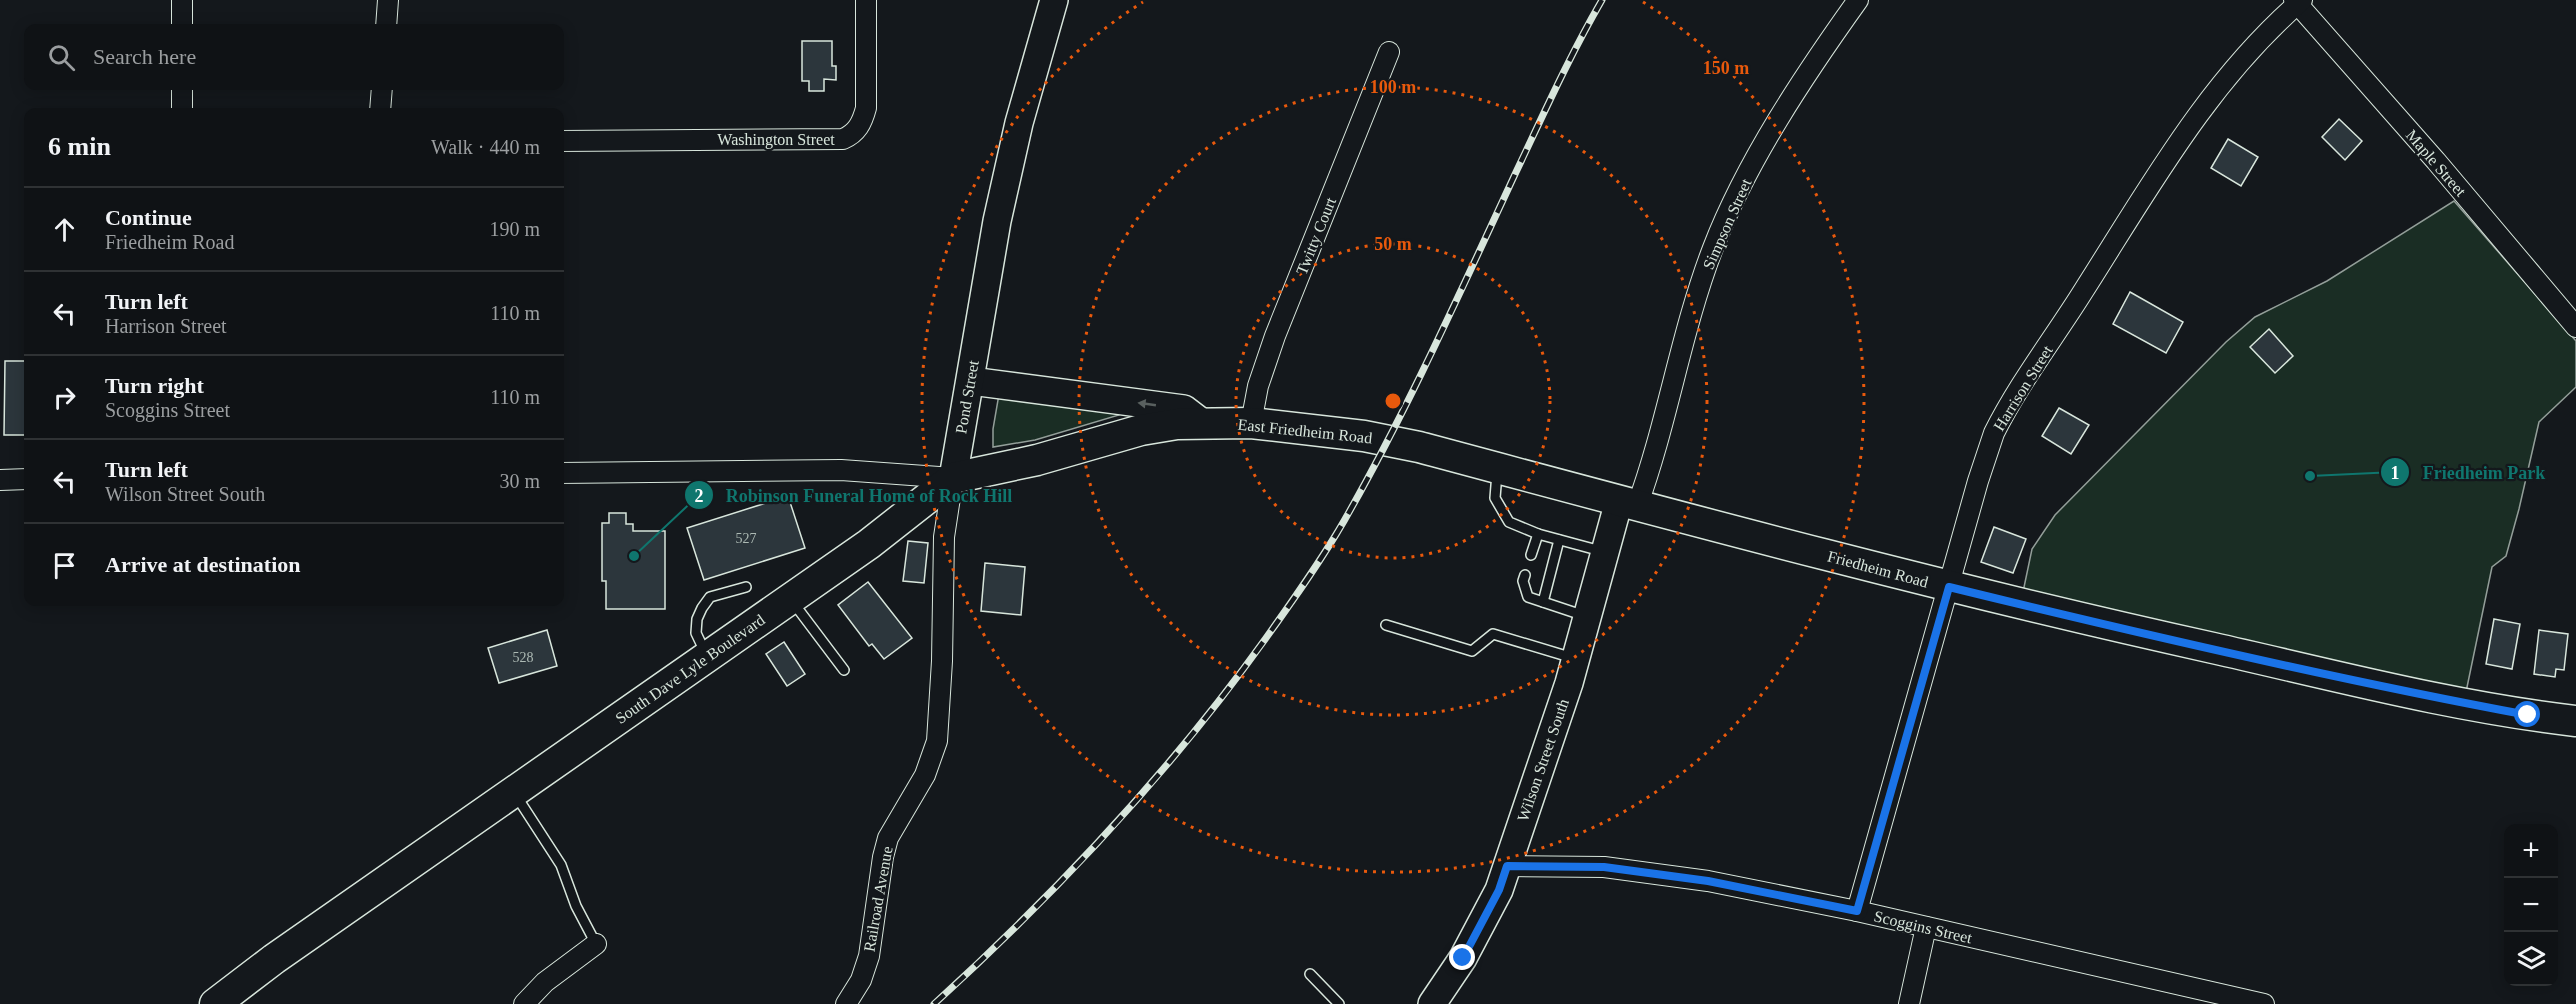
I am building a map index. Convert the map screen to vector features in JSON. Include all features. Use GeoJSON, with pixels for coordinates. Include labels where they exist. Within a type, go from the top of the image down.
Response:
{"type":"FeatureCollection","features":[{"type":"Feature","properties":{"kind":"main road","name":"East Friedheim Road"},"geometry":{"type":"LineString","coordinates":[[1201,422],[1251,423],[1364,436],[1419,447],[1628,503]]}},
{"type":"Feature","properties":{"kind":"main road","name":"South Dave Lyle Boulevard"},"geometry":{"type":"LineString","coordinates":[[215,1004],[274,959],[869,544],[952,478],[1037,460],[1141,430],[1201,422]]}},
{"type":"Feature","properties":{"kind":"main road","name":"Friedheim Road"},"geometry":{"type":"LineString","coordinates":[[1628,503],[2050,612],[2425,696],[2528,715]]}},
{"type":"Feature","properties":{"kind":"main road"},"geometry":{"type":"LineString","coordinates":[[2528,715],[2576,721]]}},
{"type":"Feature","properties":{"kind":"street"},"geometry":{"type":"LineString","coordinates":[[182,0],[182,24]]}},
{"type":"Feature","properties":{"kind":"street"},"geometry":{"type":"LineString","coordinates":[[386,24],[387,0]]}},
{"type":"Feature","properties":{"kind":"street","name":"Washington Street"},"geometry":{"type":"LineString","coordinates":[[564,141],[843,139],[853,135],[860,126],[866,108],[866,0]]}},
{"type":"Feature","properties":{"kind":"street","name":"Pond Street"},"geometry":{"type":"LineString","coordinates":[[912,796],[925,775],[937,741],[942,661],[944,537],[952,478],[997,221],[1019,123],[1054,0]]}},
{"type":"Feature","properties":{"kind":"street","name":"Simpson Street"},"geometry":{"type":"LineString","coordinates":[[1628,503],[1659,435],[1684,337],[1713,247],[1745,179],[1806,72],[1858,0]]}},
{"type":"Feature","properties":{"kind":"street","name":"Maple Street"},"geometry":{"type":"LineString","coordinates":[[2298,1],[2576,327]]}},
{"type":"Feature","properties":{"kind":"street","name":"Harrison Street"},"geometry":{"type":"LineString","coordinates":[[1857,911],[1988,449],[2002,417],[2212,94],[2253,47],[2298,1]]}},
{"type":"Feature","properties":{"kind":"street","name":"Twitty Court"},"geometry":{"type":"LineString","coordinates":[[1251,423],[1258,386],[1272,344],[1389,52]]}},
{"type":"Feature","properties":{"kind":"street"},"geometry":{"type":"LineString","coordinates":[[182,90],[182,108]]}},
{"type":"Feature","properties":{"kind":"street"},"geometry":{"type":"LineString","coordinates":[[380,108],[382,90]]}},
{"type":"Feature","properties":{"kind":"street","name":"East Friedheim Road"},"geometry":{"type":"LineString","coordinates":[[970,381],[1184,409],[1201,422]]}},
{"type":"Feature","properties":{"kind":"street"},"geometry":{"type":"LineString","coordinates":[[564,473],[840,470],[952,478]]}},
{"type":"Feature","properties":{"kind":"street"},"geometry":{"type":"LineString","coordinates":[[0,480],[24,479]]}},
{"type":"Feature","properties":{"kind":"street","name":"Wilson Street South"},"geometry":{"type":"LineString","coordinates":[[1432,1004],[1463,958],[1499,890],[1575,659],[1605,552],[1628,503]]}},
{"type":"Feature","properties":{"kind":"street","name":"Friedheim Road"},"geometry":{"type":"LineString","coordinates":[[2528,715],[2546,724],[2576,731]]}},
{"type":"Feature","properties":{"kind":"street","name":"Railroad Avenue"},"geometry":{"type":"LineString","coordinates":[[846,1004],[861,980],[869,956],[882,857],[888,838],[912,796]]}},
{"type":"Feature","properties":{"kind":"street","name":"Scoggins Street"},"geometry":{"type":"LineString","coordinates":[[1507,866],[1604,867],[1708,881],[1857,911],[2264,1004]]}},
{"type":"Feature","properties":{"kind":"street"},"geometry":{"type":"LineString","coordinates":[[1909,1004],[1926,927]]}},
{"type":"Feature","properties":{"kind":"street"},"geometry":{"type":"LineString","coordinates":[[524,1004],[545,982],[596,944]]}},
{"type":"Feature","properties":{"kind":"lane"},"geometry":{"type":"LineString","coordinates":[[1498,468],[1494,481],[1495,498],[1509,522],[1538,534],[1605,552]]}},
{"type":"Feature","properties":{"kind":"lane"},"geometry":{"type":"LineString","coordinates":[[1531,555],[1538,534]]}},
{"type":"Feature","properties":{"kind":"lane"},"geometry":{"type":"LineString","coordinates":[[1543,602],[1559,540]]}},
{"type":"Feature","properties":{"kind":"lane"},"geometry":{"type":"LineString","coordinates":[[1525,574],[1523,581],[1528,597],[1587,616]]}},
{"type":"Feature","properties":{"kind":"lane"},"geometry":{"type":"LineString","coordinates":[[708,656],[699,643],[696,633],[697,619],[702,608],[710,597],[746,587]]}},
{"type":"Feature","properties":{"kind":"lane"},"geometry":{"type":"LineString","coordinates":[[791,599],[844,670]]}},
{"type":"Feature","properties":{"kind":"lane"},"geometry":{"type":"LineString","coordinates":[[1386,625],[1472,651],[1493,634],[1575,659]]}},
{"type":"Feature","properties":{"kind":"lane"},"geometry":{"type":"LineString","coordinates":[[514,792],[561,865],[576,906],[596,944]]}},
{"type":"Feature","properties":{"kind":"lane"},"geometry":{"type":"LineString","coordinates":[[1310,974],[1339,1004]]}},
{"type":"Feature","properties":{"kind":"green space"},"geometry":{"type":"Polygon","coordinates":[[[2454,201],[2576,341],[2576,387],[2539,422],[2506,556],[2492,567],[2466,692],[2023,592],[2032,549],[2055,515],[2226,342],[2255,317],[2327,281],[2454,201]]]}},
{"type":"Feature","properties":{"kind":"green space"},"geometry":{"type":"Polygon","coordinates":[[[999,394],[1120,411],[1119,415],[1035,440],[993,447],[993,429],[999,394]]]}},
{"type":"Feature","properties":{"kind":"building"},"geometry":{"type":"Polygon","coordinates":[[[802,41],[832,41],[832,66],[836,66],[836,80],[824,79],[824,91],[809,91],[809,81],[802,81],[802,41]]]}},
{"type":"Feature","properties":{"kind":"building"},"geometry":{"type":"Polygon","coordinates":[[[2339,119],[2362,141],[2345,160],[2322,137],[2339,119]]]}},
{"type":"Feature","properties":{"kind":"building"},"geometry":{"type":"Polygon","coordinates":[[[2228,139],[2258,157],[2241,186],[2211,168],[2228,139]]]}},
{"type":"Feature","properties":{"kind":"building"},"geometry":{"type":"Polygon","coordinates":[[[2130,292],[2183,322],[2166,353],[2113,324],[2130,292]]]}},
{"type":"Feature","properties":{"kind":"building"},"geometry":{"type":"Polygon","coordinates":[[[2269,329],[2293,356],[2275,373],[2250,347],[2269,329]]]}},
{"type":"Feature","properties":{"kind":"building"},"geometry":{"type":"Polygon","coordinates":[[[5,361],[24,361],[24,435],[4,435],[5,361]]]}},
{"type":"Feature","properties":{"kind":"building"},"geometry":{"type":"Polygon","coordinates":[[[2059,408],[2089,425],[2071,454],[2042,436],[2059,408]]]}},
{"type":"Feature","properties":{"kind":"building"},"geometry":{"type":"Polygon","coordinates":[[[788,496],[805,548],[704,580],[687,528],[788,496]]]}},
{"type":"Feature","properties":{"kind":"building"},"geometry":{"type":"Polygon","coordinates":[[[609,513],[626,513],[626,524],[633,524],[633,531],[665,531],[665,609],[606,609],[606,581],[602,581],[602,523],[609,523],[609,513]]]}},
{"type":"Feature","properties":{"kind":"building"},"geometry":{"type":"Polygon","coordinates":[[[1994,527],[2026,539],[2013,573],[1981,562],[1994,527]]]}},
{"type":"Feature","properties":{"kind":"building"},"geometry":{"type":"Polygon","coordinates":[[[908,541],[928,543],[924,583],[903,581],[908,541]]]}},
{"type":"Feature","properties":{"kind":"building"},"geometry":{"type":"Polygon","coordinates":[[[985,563],[1025,567],[1021,615],[981,611],[985,563]]]}},
{"type":"Feature","properties":{"kind":"building"},"geometry":{"type":"Polygon","coordinates":[[[868,582],[912,638],[884,659],[872,644],[869,646],[838,605],[868,582]]]}},
{"type":"Feature","properties":{"kind":"building"},"geometry":{"type":"Polygon","coordinates":[[[2494,619],[2520,624],[2512,669],[2486,664],[2494,619]]]}},
{"type":"Feature","properties":{"kind":"building"},"geometry":{"type":"Polygon","coordinates":[[[547,630],[557,666],[499,683],[488,648],[547,630]]]}},
{"type":"Feature","properties":{"kind":"building"},"geometry":{"type":"Polygon","coordinates":[[[2539,630],[2568,634],[2564,670],[2556,669],[2555,677],[2534,674],[2539,630]]]}},
{"type":"Feature","properties":{"kind":"building"},"geometry":{"type":"Polygon","coordinates":[[[784,642],[805,674],[787,686],[766,654],[784,642]]]}},
{"type":"Feature","properties":{"kind":"railway"},"geometry":{"type":"LineString","coordinates":[[934,1004],[1024,919],[1110,830],[1151,783],[1229,688],[1316,566],[1368,478],[1413,391],[1558,84],[1602,0]]}},
{"type":"Feature","properties":{"kind":"place","name":"Friedheim Park"},"geometry":{"type":"Point","coordinates":[2310,476]}},
{"type":"Feature","properties":{"kind":"place","name":"Robinson Funeral Home of Rock Hill"},"geometry":{"type":"Point","coordinates":[634,556]}},
{"type":"Feature","properties":{"kind":"route"},"geometry":{"type":"LineString","coordinates":[[1463,958],[1499,890],[1507,866],[1604,867],[1708,881],[1857,911],[1949,587],[2050,612],[2436,698],[2528,715]]}}]}
